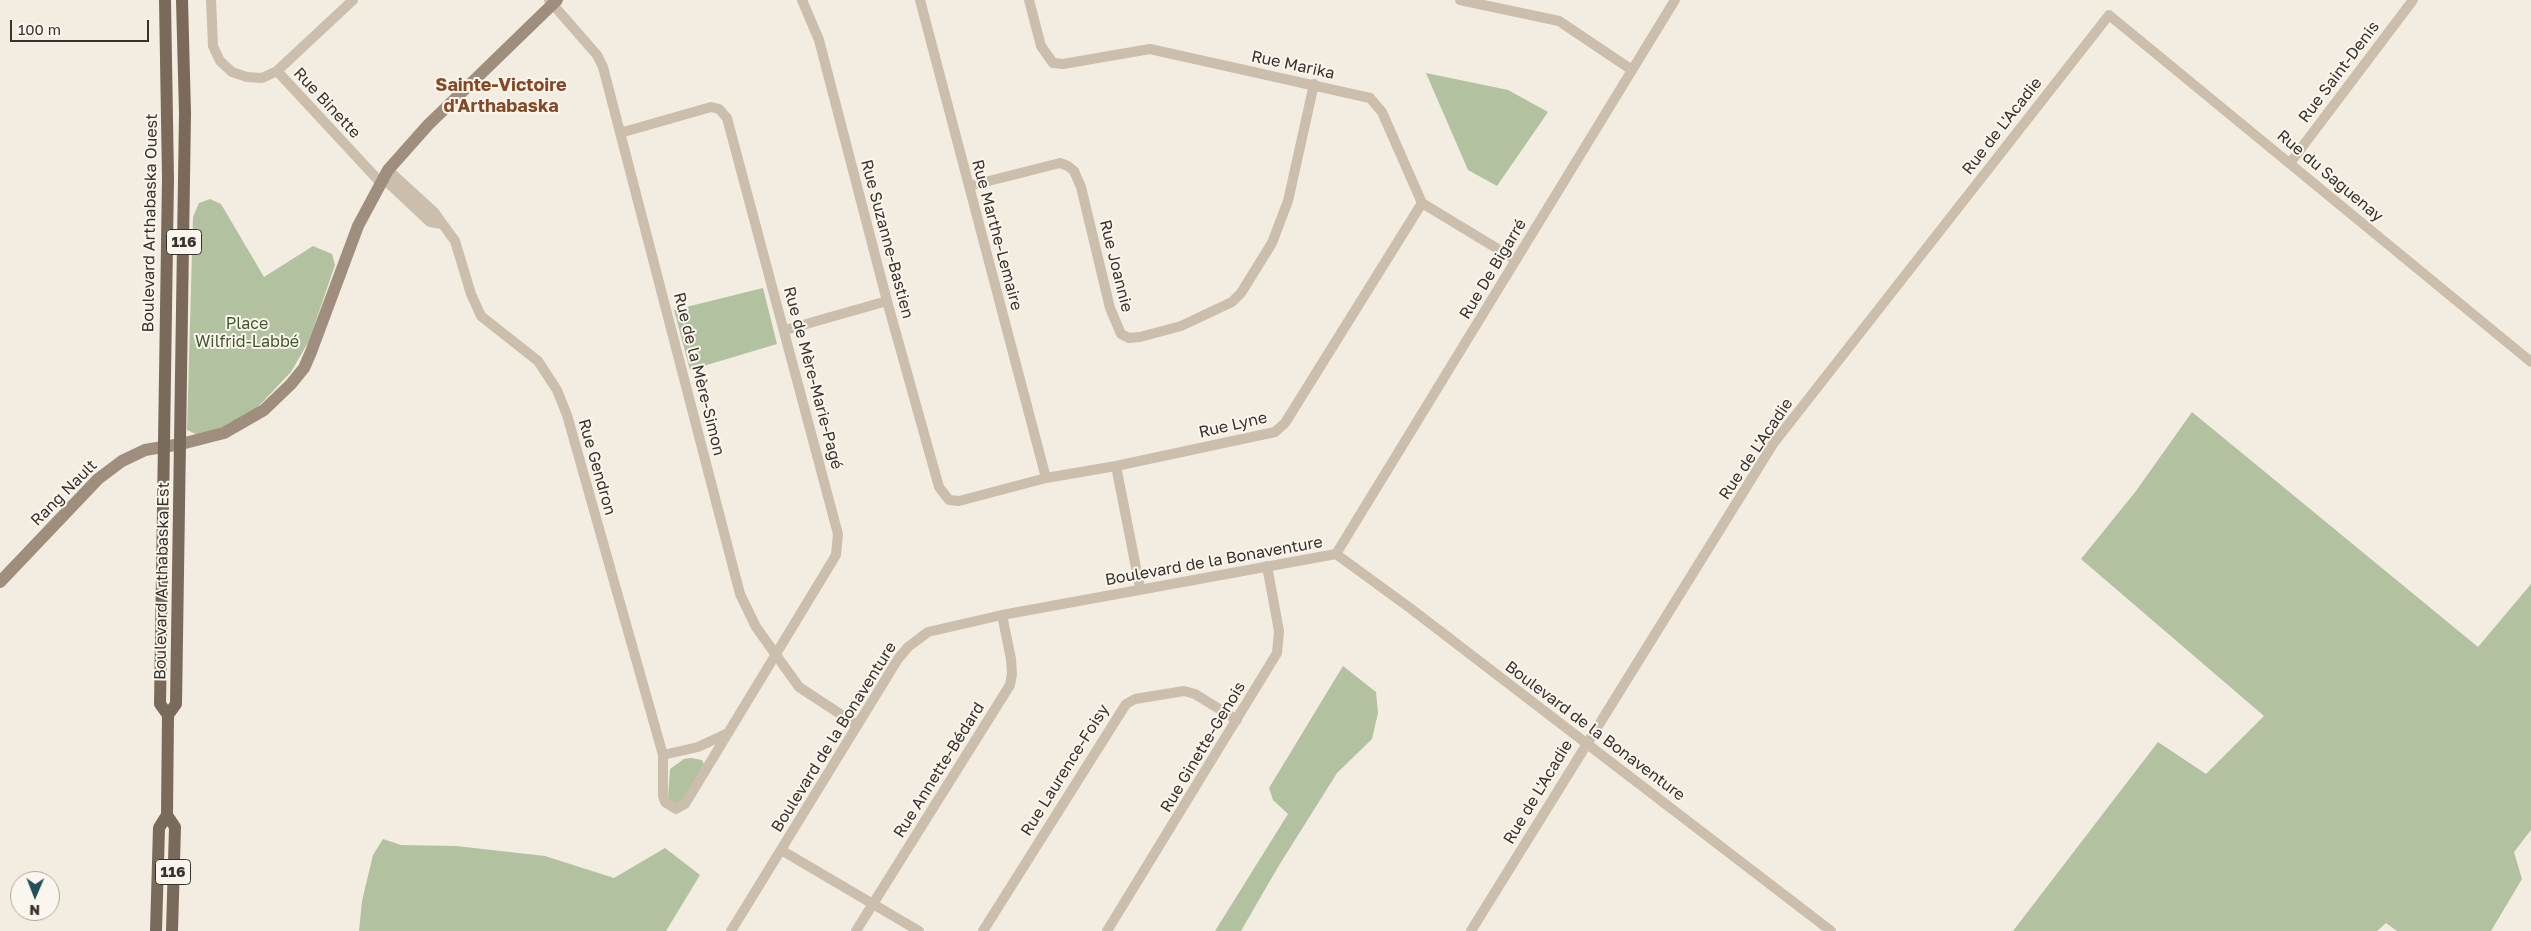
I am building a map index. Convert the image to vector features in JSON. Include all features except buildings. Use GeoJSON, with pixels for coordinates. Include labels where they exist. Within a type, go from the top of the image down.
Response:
{"type":"FeatureCollection","features":[{"type":"Feature","properties":{"kind":"main road","name":"Boulevard Arthabaska Ouest"},"geometry":{"type":"LineString","coordinates":[[164,447],[168,149],[165,0]]}},
{"type":"Feature","properties":{"kind":"main road","name":"Boulevard Arthabaska Ouest"},"geometry":{"type":"LineString","coordinates":[[181,444],[185,113],[182,0]]}},
{"type":"Feature","properties":{"kind":"main road","name":"Boulevard Arthabaska Est"},"geometry":{"type":"LineString","coordinates":[[156,931],[159,828],[167,815],[168,715],[176,704],[181,444]]}},
{"type":"Feature","properties":{"kind":"main road","name":"Boulevard Arthabaska Est"},"geometry":{"type":"LineString","coordinates":[[164,447],[160,704],[168,715]]}},
{"type":"Feature","properties":{"kind":"main road","name":"Boulevard Arthabaska Est"},"geometry":{"type":"LineString","coordinates":[[167,815],[175,827],[172,931]]}},
{"type":"Feature","properties":{"kind":"street","name":"Rue Binette"},"geometry":{"type":"LineString","coordinates":[[211,0],[213,46],[220,61],[232,72],[248,78],[262,78],[277,71],[384,177]]}},
{"type":"Feature","properties":{"kind":"street"},"geometry":{"type":"LineString","coordinates":[[277,71],[343,4],[353,0]]}},
{"type":"Feature","properties":{"kind":"street","name":"Rue Suzanne-Bastien"},"geometry":{"type":"LineString","coordinates":[[802,0],[819,40],[887,302],[939,487]]}},
{"type":"Feature","properties":{"kind":"street","name":"Rue Marthe-Lemaire"},"geometry":{"type":"LineString","coordinates":[[920,0],[1046,478]]}},
{"type":"Feature","properties":{"kind":"street","name":"Rue Marika"},"geometry":{"type":"LineString","coordinates":[[1029,0],[1041,46],[1053,63],[1063,64],[1150,50],[1363,95],[1377,105],[1422,203]]}},
{"type":"Feature","properties":{"kind":"street"},"geometry":{"type":"LineString","coordinates":[[1460,0],[1559,21],[1632,70]]}},
{"type":"Feature","properties":{"kind":"street","name":"Rue De Bigarré"},"geometry":{"type":"LineString","coordinates":[[1336,554],[1675,0]]}},
{"type":"Feature","properties":{"kind":"street","name":"Rue Saint-Denis"},"geometry":{"type":"LineString","coordinates":[[2290,163],[2413,0]]}},
{"type":"Feature","properties":{"kind":"street","name":"Rang Nault"},"geometry":{"type":"LineString","coordinates":[[0,582],[98,479],[137,453],[224,433],[241,425],[264,410],[291,384],[311,352],[358,226],[384,177],[428,125],[552,2]]}},
{"type":"Feature","properties":{"kind":"street","name":"Rue de la Mère-Simon"},"geometry":{"type":"LineString","coordinates":[[552,2],[597,55],[603,67],[740,594],[756,627],[799,687],[857,725]]}},
{"type":"Feature","properties":{"kind":"street","name":"Rue du Saguenay"},"geometry":{"type":"LineString","coordinates":[[2109,15],[2531,362]]}},
{"type":"Feature","properties":{"kind":"street","name":"Rue de L'Acadie"},"geometry":{"type":"LineString","coordinates":[[1471,931],[1585,743],[1773,444],[2109,15]]}},
{"type":"Feature","properties":{"kind":"street","name":"Rue Joannie"},"geometry":{"type":"LineString","coordinates":[[969,186],[1060,163],[1068,166],[1074,171],[1081,187],[1110,308],[1121,334],[1129,338],[1140,337],[1181,326],[1232,302],[1241,293],[1272,243],[1288,201],[1314,84]]}},
{"type":"Feature","properties":{"kind":"street","name":"Rue de Mère-Marie-Pagé"},"geometry":{"type":"LineString","coordinates":[[620,133],[711,107],[719,109],[727,118],[785,330],[839,543],[836,555],[685,804],[676,809],[665,802],[663,796],[663,755]]}},
{"type":"Feature","properties":{"kind":"street","name":"Rue Gendron"},"geometry":{"type":"LineString","coordinates":[[384,177],[434,212],[455,241],[471,294],[480,316],[538,361],[557,390],[569,425],[663,755]]}},
{"type":"Feature","properties":{"kind":"street"},"geometry":{"type":"LineString","coordinates":[[1422,203],[1516,260]]}},
{"type":"Feature","properties":{"kind":"street","name":"Rue Lyne"},"geometry":{"type":"LineString","coordinates":[[939,487],[949,500],[959,501],[1046,478],[1116,466],[1275,432],[1285,423],[1422,203]]}},
{"type":"Feature","properties":{"kind":"street"},"geometry":{"type":"LineString","coordinates":[[785,330],[887,302]]}},
{"type":"Feature","properties":{"kind":"street"},"geometry":{"type":"LineString","coordinates":[[1116,466],[1140,588]]}},
{"type":"Feature","properties":{"kind":"street","name":"Boulevard de la Bonaventure"},"geometry":{"type":"LineString","coordinates":[[731,931],[898,659],[916,640],[928,632],[1002,615],[1140,588],[1336,554],[1410,608],[1831,931]]}},
{"type":"Feature","properties":{"kind":"street","name":"Rue Ginette-Genois"},"geometry":{"type":"LineString","coordinates":[[1107,931],[1277,653],[1279,642],[1277,615],[1267,566]]}},
{"type":"Feature","properties":{"kind":"street","name":"Rue Annette-Bédard"},"geometry":{"type":"LineString","coordinates":[[856,931],[872,903],[964,762],[1010,685],[1012,674],[1011,659],[1002,615]]}},
{"type":"Feature","properties":{"kind":"street","name":"Rue Laurence-Foisy"},"geometry":{"type":"LineString","coordinates":[[982,931],[1126,704],[1134,699],[1184,691],[1196,694],[1237,720]]}},
{"type":"Feature","properties":{"kind":"street"},"geometry":{"type":"LineString","coordinates":[[663,755],[698,747],[727,734]]}},
{"type":"Feature","properties":{"kind":"street"},"geometry":{"type":"LineString","coordinates":[[781,850],[919,931]]}},
{"type":"Feature","properties":{"kind":"green space"},"geometry":{"type":"Polygon","coordinates":[[[1426,73],[1508,90],[1548,112],[1497,186],[1468,170],[1426,73]]]}},
{"type":"Feature","properties":{"kind":"green space","name":"Place Wilfrid-Labbé"},"geometry":{"type":"Polygon","coordinates":[[[210,199],[221,204],[264,277],[313,246],[332,254],[335,265],[309,341],[291,372],[254,411],[229,426],[200,436],[187,430],[193,217],[199,203],[210,199]]]}},
{"type":"Feature","properties":{"kind":"green space"},"geometry":{"type":"Polygon","coordinates":[[[763,288],[777,344],[690,370],[674,310],[763,288]]]}},
{"type":"Feature","properties":{"kind":"green space"},"geometry":{"type":"Polygon","coordinates":[[[2192,412],[2478,647],[2531,584],[2531,830],[2514,852],[2522,879],[2491,931],[2397,931],[2386,923],[2377,931],[2013,931],[2158,742],[2206,774],[2264,716],[2081,559],[2136,491],[2192,412]]]}},
{"type":"Feature","properties":{"kind":"green space"},"geometry":{"type":"Polygon","coordinates":[[[1343,666],[1376,692],[1378,713],[1372,739],[1337,773],[1278,867],[1241,931],[1215,931],[1288,814],[1273,800],[1269,788],[1343,666]]]}},
{"type":"Feature","properties":{"kind":"green space"},"geometry":{"type":"Polygon","coordinates":[[[684,759],[702,760],[704,764],[685,800],[674,804],[668,799],[670,769],[684,759]]]}},
{"type":"Feature","properties":{"kind":"green space"},"geometry":{"type":"Polygon","coordinates":[[[383,839],[401,845],[456,846],[545,856],[614,878],[665,848],[700,875],[666,931],[359,931],[362,901],[373,855],[383,839]]]}},
{"type":"Feature","properties":{"kind":"district","name":"Sainte-Victoire d'Arthabaska"},"geometry":{"type":"Point","coordinates":[501,95]}}]}
